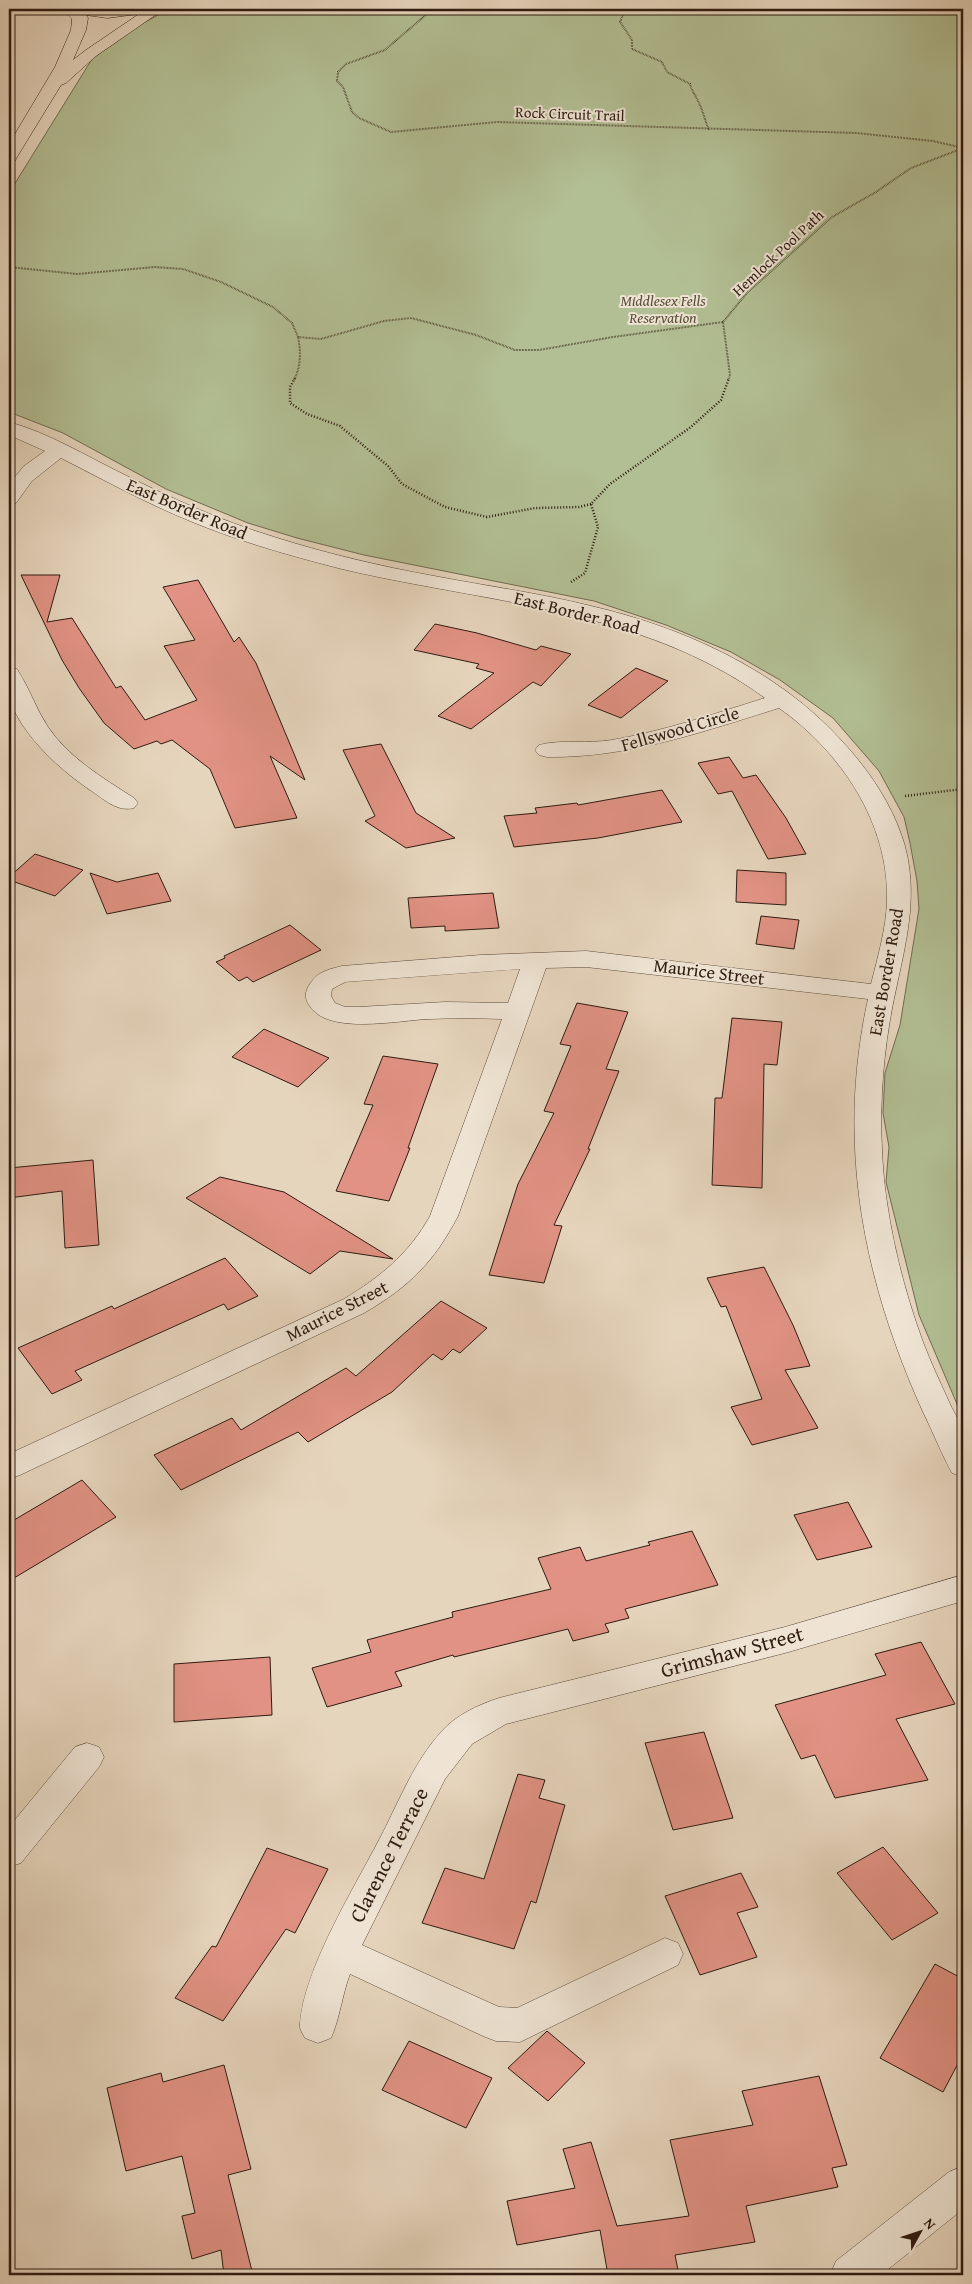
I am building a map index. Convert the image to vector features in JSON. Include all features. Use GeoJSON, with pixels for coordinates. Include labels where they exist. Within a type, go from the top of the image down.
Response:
{"type":"FeatureCollection","features":[{"type":"Feature","properties":{"kind":"main road"},"geometry":{"type":"LineString","coordinates":[[70,9],[107,14],[149,9]]}},
{"type":"Feature","properties":{"kind":"main road"},"geometry":{"type":"LineString","coordinates":[[9,157],[50,90],[80,22],[79,16],[70,9]]}},
{"type":"Feature","properties":{"kind":"main road"},"geometry":{"type":"LineString","coordinates":[[50,90],[91,53],[157,9]]}},
{"type":"Feature","properties":{"kind":"street","name":"East Border Road"},"geometry":{"type":"LineString","coordinates":[[9,428],[61,450],[162,502],[199,518],[266,542],[409,578],[549,603],[626,622],[724,664],[782,700],[811,723],[837,748],[866,784],[874,799],[893,845],[899,885],[898,922],[882,993],[869,1078],[867,1133],[874,1211],[888,1278],[910,1346],[963,1465]]}},
{"type":"Feature","properties":{"kind":"street"},"geometry":{"type":"LineString","coordinates":[[9,499],[18,483],[30,470],[61,450]]}},
{"type":"Feature","properties":{"kind":"street"},"geometry":{"type":"LineString","coordinates":[[9,674],[30,716],[47,742],[66,761],[126,803]]}},
{"type":"Feature","properties":{"kind":"street","name":"Fellswood Circle"},"geometry":{"type":"LineString","coordinates":[[547,750],[593,750],[636,744],[782,700]]}},
{"type":"Feature","properties":{"kind":"street","name":"Maurice Street"},"geometry":{"type":"LineString","coordinates":[[516,1012],[474,1008],[344,1015],[326,1009],[320,1004],[317,996],[318,989],[325,981],[342,974],[536,961],[608,960],[882,993]]}},
{"type":"Feature","properties":{"kind":"street","name":"Maurice Street"},"geometry":{"type":"LineString","coordinates":[[9,1467],[354,1306],[389,1286],[404,1273],[428,1246],[444,1216],[516,1012],[536,961]]}},
{"type":"Feature","properties":{"kind":"street","name":"Grimshaw Street"},"geometry":{"type":"LineString","coordinates":[[499,1712],[785,1640],[963,1588]]}},
{"type":"Feature","properties":{"kind":"street","name":"Clarence Terrace"},"geometry":{"type":"LineString","coordinates":[[318,2026],[326,1989],[340,1952],[433,1769],[450,1743],[470,1725],[499,1712]]}},
{"type":"Feature","properties":{"kind":"street"},"geometry":{"type":"LineString","coordinates":[[9,1852],[87,1756]]}},
{"type":"Feature","properties":{"kind":"street"},"geometry":{"type":"LineString","coordinates":[[340,1952],[496,2024],[520,2025],[665,1954]]}},
{"type":"Feature","properties":{"kind":"street"},"geometry":{"type":"LineString","coordinates":[[850,2275],[963,2186]]}},
{"type":"Feature","properties":{"kind":"path","name":"Rock Circuit Trail"},"geometry":{"type":"LineString","coordinates":[[446,9],[428,13],[385,50],[346,64],[338,72],[337,81],[343,86],[352,112],[359,118],[391,132],[497,122],[709,130],[856,133],[933,141],[963,148]]}},
{"type":"Feature","properties":{"kind":"path"},"geometry":{"type":"LineString","coordinates":[[625,9],[620,22],[632,40],[632,49],[662,62],[667,72],[690,84],[692,92],[700,104],[701,112],[709,130]]}},
{"type":"Feature","properties":{"kind":"path","name":"Hemlock Pool Path"},"geometry":{"type":"LineString","coordinates":[[724,322],[747,293],[832,217],[876,192],[911,168],[963,148]]}},
{"type":"Feature","properties":{"kind":"path"},"geometry":{"type":"LineString","coordinates":[[9,268],[77,274],[155,267],[183,269],[221,282],[273,307],[292,323],[298,337],[300,349],[299,362],[297,374],[290,386],[290,403],[307,414],[340,426],[388,466],[402,484],[445,507],[476,516],[535,508],[578,507],[591,504],[610,484],[691,427],[721,400],[730,375],[724,322],[613,337],[539,350],[515,350],[467,333],[412,318],[384,321],[321,338],[298,337]]}},
{"type":"Feature","properties":{"kind":"path"},"geometry":{"type":"LineString","coordinates":[[549,603],[562,589],[585,573],[598,527],[591,504]]}},
{"type":"Feature","properties":{"kind":"path"},"geometry":{"type":"LineString","coordinates":[[874,799],[963,789]]}},
{"type":"Feature","properties":{"kind":"green space","name":"Middlesex Fells Reservation"},"geometry":{"type":"Polygon","coordinates":[[[169,9],[963,9],[963,1418],[919,1315],[886,1182],[889,1147],[883,1113],[885,1073],[900,1025],[919,909],[917,881],[910,843],[904,817],[879,771],[833,718],[780,680],[731,652],[666,625],[594,601],[364,555],[248,523],[166,489],[63,433],[9,412],[9,193],[92,59],[138,26],[169,9]]]}},
{"type":"Feature","properties":{"kind":"building"},"geometry":{"type":"Polygon","coordinates":[[[21,575],[60,575],[47,622],[72,618],[116,688],[121,686],[145,720],[197,700],[164,646],[195,640],[163,587],[198,580],[234,642],[239,637],[256,663],[305,780],[270,756],[297,818],[235,828],[210,769],[172,740],[161,744],[157,741],[134,749],[104,723],[62,660],[21,575]]]}},
{"type":"Feature","properties":{"kind":"building"},"geometry":{"type":"Polygon","coordinates":[[[435,624],[477,633],[536,650],[541,646],[571,654],[541,686],[533,682],[471,729],[438,716],[494,673],[476,668],[479,664],[414,650],[435,624]]]}},
{"type":"Feature","properties":{"kind":"building"},"geometry":{"type":"Polygon","coordinates":[[[636,668],[668,681],[621,718],[588,705],[636,668]]]}},
{"type":"Feature","properties":{"kind":"building"},"geometry":{"type":"Polygon","coordinates":[[[381,744],[416,813],[455,838],[406,848],[365,821],[375,816],[343,750],[381,744]]]}},
{"type":"Feature","properties":{"kind":"building"},"geometry":{"type":"Polygon","coordinates":[[[729,757],[743,778],[756,775],[786,818],[806,854],[768,859],[732,791],[718,794],[698,763],[729,757]]]}},
{"type":"Feature","properties":{"kind":"building"},"geometry":{"type":"Polygon","coordinates":[[[662,790],[682,822],[598,838],[514,847],[504,816],[537,813],[535,808],[577,803],[578,805],[662,790]]]}},
{"type":"Feature","properties":{"kind":"building"},"geometry":{"type":"Polygon","coordinates":[[[35,854],[83,870],[55,896],[9,880],[9,877],[35,854]]]}},
{"type":"Feature","properties":{"kind":"building"},"geometry":{"type":"Polygon","coordinates":[[[737,870],[786,873],[786,905],[736,902],[737,870]]]}},
{"type":"Feature","properties":{"kind":"building"},"geometry":{"type":"Polygon","coordinates":[[[90,873],[117,882],[158,873],[171,901],[107,914],[90,873]]]}},
{"type":"Feature","properties":{"kind":"building"},"geometry":{"type":"Polygon","coordinates":[[[493,893],[499,928],[445,931],[445,926],[411,928],[408,898],[493,893]]]}},
{"type":"Feature","properties":{"kind":"building"},"geometry":{"type":"Polygon","coordinates":[[[761,916],[799,920],[794,949],[756,944],[761,916]]]}},
{"type":"Feature","properties":{"kind":"building"},"geometry":{"type":"Polygon","coordinates":[[[290,925],[321,950],[253,982],[247,977],[239,981],[216,962],[225,958],[224,956],[290,925]]]}},
{"type":"Feature","properties":{"kind":"building"},"geometry":{"type":"Polygon","coordinates":[[[577,1003],[628,1012],[606,1069],[619,1071],[588,1149],[590,1149],[554,1225],[562,1226],[544,1283],[489,1275],[518,1184],[554,1113],[544,1111],[571,1046],[560,1044],[577,1003]]]}},
{"type":"Feature","properties":{"kind":"building"},"geometry":{"type":"Polygon","coordinates":[[[732,1018],[782,1022],[777,1065],[764,1064],[762,1188],[712,1185],[715,1098],[722,1098],[732,1018]]]}},
{"type":"Feature","properties":{"kind":"building"},"geometry":{"type":"Polygon","coordinates":[[[264,1029],[329,1058],[298,1087],[232,1057],[264,1029]]]}},
{"type":"Feature","properties":{"kind":"building"},"geometry":{"type":"Polygon","coordinates":[[[383,1056],[438,1064],[408,1148],[410,1148],[389,1201],[336,1191],[373,1105],[364,1104],[383,1056]]]}},
{"type":"Feature","properties":{"kind":"building"},"geometry":{"type":"Polygon","coordinates":[[[93,1160],[99,1245],[65,1248],[62,1191],[9,1198],[9,1168],[93,1160]]]}},
{"type":"Feature","properties":{"kind":"building"},"geometry":{"type":"Polygon","coordinates":[[[220,1177],[284,1192],[393,1259],[340,1251],[310,1274],[186,1198],[220,1177]]]}},
{"type":"Feature","properties":{"kind":"building"},"geometry":{"type":"Polygon","coordinates":[[[225,1258],[258,1296],[228,1310],[224,1304],[75,1371],[82,1380],[52,1394],[18,1348],[112,1306],[114,1309],[225,1258]]]}},
{"type":"Feature","properties":{"kind":"building"},"geometry":{"type":"Polygon","coordinates":[[[764,1267],[793,1325],[810,1366],[785,1370],[818,1428],[752,1445],[731,1407],[762,1399],[726,1306],[721,1307],[707,1278],[764,1267]]]}},
{"type":"Feature","properties":{"kind":"building"},"geometry":{"type":"Polygon","coordinates":[[[441,1301],[487,1328],[460,1353],[453,1349],[442,1360],[433,1354],[392,1392],[308,1442],[298,1432],[181,1490],[154,1455],[232,1418],[241,1430],[346,1368],[356,1376],[441,1301]]]}},
{"type":"Feature","properties":{"kind":"building"},"geometry":{"type":"Polygon","coordinates":[[[82,1480],[116,1517],[9,1581],[9,1523],[82,1480]]]}},
{"type":"Feature","properties":{"kind":"building"},"geometry":{"type":"Polygon","coordinates":[[[848,1502],[872,1547],[817,1560],[794,1515],[848,1502]]]}},
{"type":"Feature","properties":{"kind":"building"},"geometry":{"type":"Polygon","coordinates":[[[692,1531],[718,1585],[625,1609],[629,1618],[605,1624],[609,1632],[573,1641],[568,1629],[454,1657],[453,1655],[395,1672],[402,1686],[327,1707],[312,1668],[371,1652],[367,1640],[453,1617],[452,1612],[551,1589],[538,1558],[580,1547],[586,1561],[650,1545],[648,1542],[692,1531]]]}},
{"type":"Feature","properties":{"kind":"building"},"geometry":{"type":"Polygon","coordinates":[[[921,1642],[955,1704],[896,1719],[928,1780],[835,1798],[815,1755],[801,1759],[775,1705],[886,1675],[875,1654],[921,1642]]]}},
{"type":"Feature","properties":{"kind":"building"},"geometry":{"type":"Polygon","coordinates":[[[270,1657],[272,1715],[174,1722],[174,1664],[270,1657]]]}},
{"type":"Feature","properties":{"kind":"building"},"geometry":{"type":"Polygon","coordinates":[[[704,1732],[733,1818],[673,1830],[645,1743],[704,1732]]]}},
{"type":"Feature","properties":{"kind":"building"},"geometry":{"type":"Polygon","coordinates":[[[518,1774],[545,1780],[539,1798],[565,1805],[536,1903],[531,1901],[514,1949],[422,1923],[445,1868],[484,1879],[518,1774]]]}},
{"type":"Feature","properties":{"kind":"building"},"geometry":{"type":"Polygon","coordinates":[[[883,1847],[938,1913],[892,1940],[837,1873],[883,1847]]]}},
{"type":"Feature","properties":{"kind":"building"},"geometry":{"type":"Polygon","coordinates":[[[267,1848],[328,1869],[295,1933],[286,1929],[223,2021],[175,1998],[212,1946],[216,1947],[267,1848]]]}},
{"type":"Feature","properties":{"kind":"building"},"geometry":{"type":"Polygon","coordinates":[[[741,1873],[758,1907],[737,1913],[757,1957],[700,1975],[665,1896],[741,1873]]]}},
{"type":"Feature","properties":{"kind":"building"},"geometry":{"type":"Polygon","coordinates":[[[935,1964],[963,1979],[963,2054],[943,2092],[880,2058],[935,1964]]]}},
{"type":"Feature","properties":{"kind":"building"},"geometry":{"type":"Polygon","coordinates":[[[547,2031],[585,2063],[548,2101],[508,2068],[547,2031]]]}},
{"type":"Feature","properties":{"kind":"building"},"geometry":{"type":"Polygon","coordinates":[[[409,2041],[492,2078],[466,2128],[382,2090],[409,2041]]]}},
{"type":"Feature","properties":{"kind":"building"},"geometry":{"type":"Polygon","coordinates":[[[224,2065],[251,2169],[228,2175],[253,2275],[224,2275],[221,2250],[192,2259],[182,2216],[195,2213],[182,2156],[126,2171],[107,2088],[161,2073],[163,2082],[224,2065]]]}},
{"type":"Feature","properties":{"kind":"building"},"geometry":{"type":"Polygon","coordinates":[[[819,2076],[847,2165],[832,2168],[838,2187],[746,2206],[755,2242],[675,2255],[679,2275],[608,2275],[600,2230],[517,2245],[507,2201],[575,2188],[563,2149],[591,2142],[617,2226],[689,2216],[670,2140],[753,2125],[742,2091],[819,2076]]]}}]}
